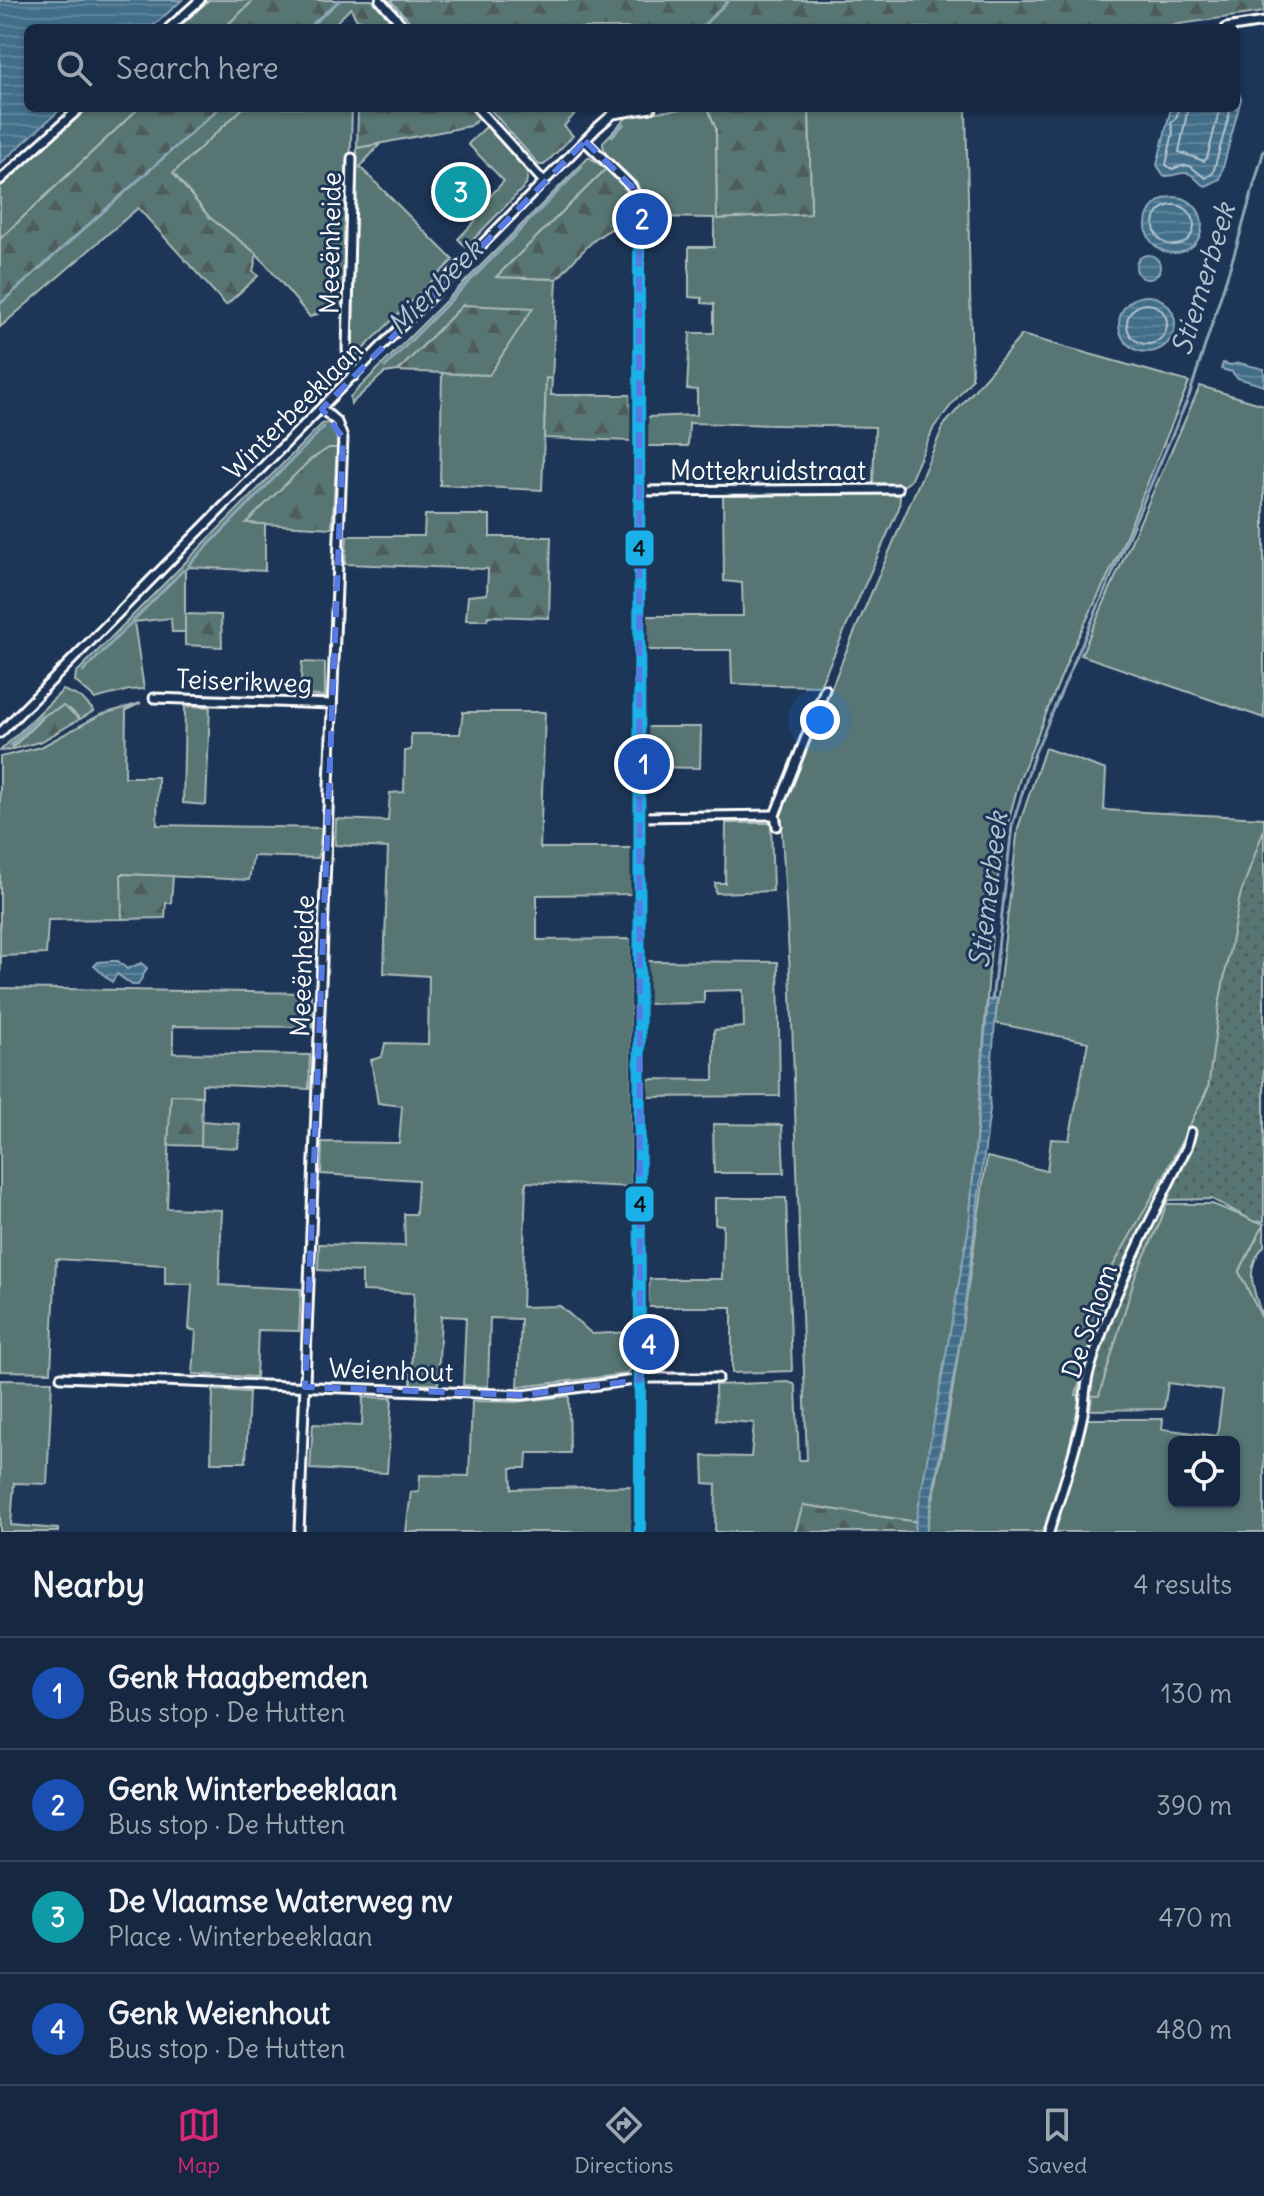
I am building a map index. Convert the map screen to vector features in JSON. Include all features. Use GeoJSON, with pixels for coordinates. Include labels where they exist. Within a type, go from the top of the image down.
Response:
{"type":"FeatureCollection","features":[{"type":"Feature","properties":{"kind":"street"},"geometry":{"type":"LineString","coordinates":[[173,24],[200,0]]}},
{"type":"Feature","properties":{"kind":"street"},"geometry":{"type":"LineString","coordinates":[[380,0],[401,24]]}},
{"type":"Feature","properties":{"kind":"street"},"geometry":{"type":"LineString","coordinates":[[1240,26],[1264,22]]}},
{"type":"Feature","properties":{"kind":"street"},"geometry":{"type":"LineString","coordinates":[[0,180],[76,112]]}},
{"type":"Feature","properties":{"kind":"street"},"geometry":{"type":"LineString","coordinates":[[481,112],[544,182]]}},
{"type":"Feature","properties":{"kind":"street","name":"Winterbeeklaan"},"geometry":{"type":"LineString","coordinates":[[0,733],[585,141],[613,114],[626,112]]}},
{"type":"Feature","properties":{"kind":"street"},"geometry":{"type":"LineString","coordinates":[[585,141],[632,187],[638,206],[640,1532]]}},
{"type":"Feature","properties":{"kind":"street","name":"Meeënheide"},"geometry":{"type":"LineString","coordinates":[[352,158],[347,350],[354,376]]}},
{"type":"Feature","properties":{"kind":"street","name":"Meeënheide"},"geometry":{"type":"LineString","coordinates":[[299,1532],[343,438],[337,422],[322,409]]}},
{"type":"Feature","properties":{"kind":"street","name":"Mottekruidstraat"},"geometry":{"type":"LineString","coordinates":[[637,491],[898,489]]}},
{"type":"Feature","properties":{"kind":"street"},"geometry":{"type":"LineString","coordinates":[[777,826],[775,815],[825,689]]}},
{"type":"Feature","properties":{"kind":"street","name":"Teiserikweg"},"geometry":{"type":"LineString","coordinates":[[154,698],[332,704]]}},
{"type":"Feature","properties":{"kind":"street"},"geometry":{"type":"LineString","coordinates":[[640,817],[775,815]]}},
{"type":"Feature","properties":{"kind":"street","name":"De Schom"},"geometry":{"type":"LineString","coordinates":[[1049,1532],[1083,1414],[1089,1374],[1109,1313],[1127,1268],[1187,1147],[1191,1132]]}},
{"type":"Feature","properties":{"kind":"street","name":"Weienhout"},"geometry":{"type":"LineString","coordinates":[[61,1377],[523,1395],[640,1380],[718,1378]]}},
{"type":"Feature","properties":{"kind":"highlighted area"},"geometry":{"type":"Polygon","coordinates":[[[585,141],[632,187],[639,220],[640,1380],[523,1395],[305,1387],[343,438],[322,409],[585,141]]]}},
{"type":"Feature","properties":{"kind":"green space"},"geometry":{"type":"Polygon","coordinates":[[[209,0],[254,0],[228,24],[182,24],[209,0]]]}},
{"type":"Feature","properties":{"kind":"green space"},"geometry":{"type":"Polygon","coordinates":[[[254,0],[372,0],[394,24],[362,24],[351,8],[334,24],[228,24],[254,0]]]}},
{"type":"Feature","properties":{"kind":"green space"},"geometry":{"type":"Polygon","coordinates":[[[390,0],[1264,0],[1264,12],[1180,24],[412,24],[390,0]]]}},
{"type":"Feature","properties":{"kind":"green space"},"geometry":{"type":"Polygon","coordinates":[[[84,112],[135,112],[0,239],[0,187],[84,112]]]}},
{"type":"Feature","properties":{"kind":"green space"},"geometry":{"type":"Polygon","coordinates":[[[135,112],[239,112],[173,173],[209,217],[257,254],[253,271],[258,276],[226,305],[138,208],[0,327],[0,239],[135,112]]]}},
{"type":"Feature","properties":{"kind":"green space"},"geometry":{"type":"Polygon","coordinates":[[[239,112],[352,112],[346,302],[310,317],[258,255],[209,217],[173,173],[239,112]]]}},
{"type":"Feature","properties":{"kind":"green space"},"geometry":{"type":"Polygon","coordinates":[[[358,112],[475,112],[480,118],[470,126],[357,148],[358,112]]]}},
{"type":"Feature","properties":{"kind":"green space"},"geometry":{"type":"Polygon","coordinates":[[[493,112],[576,112],[564,126],[573,136],[544,165],[539,165],[493,112]]]}},
{"type":"Feature","properties":{"kind":"green space"},"geometry":{"type":"Polygon","coordinates":[[[710,112],[716,128],[717,219],[811,213],[809,112],[966,112],[972,379],[934,427],[910,481],[905,485],[873,483],[875,427],[689,423],[688,446],[647,446],[647,417],[697,415],[697,390],[687,389],[690,333],[714,333],[714,304],[702,303],[702,298],[689,297],[689,247],[714,247],[714,218],[646,217],[638,186],[606,155],[604,149],[603,142],[629,115],[710,112]]]}},
{"type":"Feature","properties":{"kind":"green space"},"geometry":{"type":"Polygon","coordinates":[[[710,112],[809,112],[811,214],[717,219],[716,129],[710,112]]]}},
{"type":"Feature","properties":{"kind":"green space"},"geometry":{"type":"Polygon","coordinates":[[[487,126],[528,172],[526,185],[466,247],[458,239],[476,220],[472,216],[504,181],[468,144],[487,126]]]}},
{"type":"Feature","properties":{"kind":"green space"},"geometry":{"type":"Polygon","coordinates":[[[380,144],[360,167],[453,260],[352,360],[357,148],[380,144]]]}},
{"type":"Feature","properties":{"kind":"green space"},"geometry":{"type":"Polygon","coordinates":[[[589,157],[606,169],[496,277],[557,279],[552,379],[546,379],[542,490],[440,485],[442,373],[489,375],[463,305],[398,371],[384,373],[351,404],[350,397],[589,157]]]}},
{"type":"Feature","properties":{"kind":"green space"},"geometry":{"type":"Polygon","coordinates":[[[606,169],[628,191],[632,204],[631,222],[608,230],[557,279],[496,277],[606,169]]]}},
{"type":"Feature","properties":{"kind":"green space"},"geometry":{"type":"Polygon","coordinates":[[[463,305],[533,308],[489,375],[398,371],[463,305]]]}},
{"type":"Feature","properties":{"kind":"green space"},"geometry":{"type":"Polygon","coordinates":[[[1022,335],[1189,382],[1119,553],[1072,650],[1020,778],[1007,826],[995,895],[969,1229],[918,1522],[804,1505],[795,1532],[715,1532],[716,1484],[704,1483],[703,1456],[751,1457],[754,1423],[716,1420],[715,1385],[794,1384],[799,1460],[807,1460],[791,991],[781,815],[845,654],[944,425],[1022,335]]]}},
{"type":"Feature","properties":{"kind":"green space"},"geometry":{"type":"Polygon","coordinates":[[[546,378],[552,379],[551,395],[630,395],[632,441],[544,438],[546,378]]]}},
{"type":"Feature","properties":{"kind":"green space"},"geometry":{"type":"Polygon","coordinates":[[[1200,386],[1264,405],[1264,718],[1081,655],[1200,386]]]}},
{"type":"Feature","properties":{"kind":"green space"},"geometry":{"type":"Polygon","coordinates":[[[327,423],[337,433],[337,448],[329,448],[247,523],[265,524],[265,571],[189,567],[185,571],[185,632],[172,632],[171,618],[134,622],[144,689],[95,699],[75,681],[76,673],[322,424],[327,423]]]}},
{"type":"Feature","properties":{"kind":"green space"},"geometry":{"type":"Polygon","coordinates":[[[329,448],[337,448],[332,528],[246,523],[310,460],[329,448]]]}},
{"type":"Feature","properties":{"kind":"green space"},"geometry":{"type":"Polygon","coordinates":[[[723,495],[900,496],[899,508],[820,686],[732,684],[731,650],[647,650],[645,616],[743,616],[742,583],[724,581],[723,495]]]}},
{"type":"Feature","properties":{"kind":"green space"},"geometry":{"type":"Polygon","coordinates":[[[425,515],[490,515],[490,537],[551,537],[549,618],[488,616],[487,620],[466,620],[468,596],[487,594],[488,569],[345,564],[347,536],[424,536],[425,515]]]}},
{"type":"Feature","properties":{"kind":"green space"},"geometry":{"type":"Polygon","coordinates":[[[185,614],[221,615],[222,647],[185,645],[185,614]]]}},
{"type":"Feature","properties":{"kind":"green space"},"geometry":{"type":"Polygon","coordinates":[[[302,662],[325,663],[325,696],[300,695],[302,662]]]}},
{"type":"Feature","properties":{"kind":"green space"},"geometry":{"type":"Polygon","coordinates":[[[63,690],[82,698],[94,711],[80,719],[70,709],[46,714],[10,750],[0,751],[63,690]]]}},
{"type":"Feature","properties":{"kind":"green space"},"geometry":{"type":"Polygon","coordinates":[[[141,703],[126,710],[125,777],[158,777],[157,825],[322,828],[318,858],[253,856],[249,880],[122,874],[122,919],[48,920],[46,954],[1,956],[0,983],[0,757],[41,747],[100,715],[141,703]]]}},
{"type":"Feature","properties":{"kind":"green space"},"geometry":{"type":"Polygon","coordinates":[[[63,706],[80,719],[42,741],[10,750],[46,714],[63,706]]]}},
{"type":"Feature","properties":{"kind":"green space"},"geometry":{"type":"Polygon","coordinates":[[[185,706],[210,707],[206,805],[183,803],[185,706]]]}},
{"type":"Feature","properties":{"kind":"green space"},"geometry":{"type":"Polygon","coordinates":[[[463,712],[545,712],[540,848],[633,848],[632,894],[537,895],[537,940],[631,939],[631,1187],[526,1182],[522,1307],[560,1306],[592,1334],[631,1332],[631,1369],[627,1374],[518,1387],[521,1319],[490,1318],[488,1387],[463,1385],[466,1317],[441,1316],[438,1384],[411,1384],[414,1293],[362,1291],[362,1272],[318,1270],[319,1244],[405,1246],[404,1214],[416,1214],[418,1180],[321,1174],[322,1142],[399,1143],[402,1106],[378,1103],[371,1060],[382,1057],[385,1043],[428,1044],[429,976],[384,973],[388,848],[335,845],[336,819],[388,821],[390,793],[404,792],[405,751],[411,750],[411,734],[460,734],[463,712]]]}},
{"type":"Feature","properties":{"kind":"green space"},"geometry":{"type":"Polygon","coordinates":[[[645,727],[701,727],[700,768],[647,767],[645,727]]]}},
{"type":"Feature","properties":{"kind":"green space"},"geometry":{"type":"Polygon","coordinates":[[[1045,748],[1106,770],[1104,810],[1264,818],[1264,906],[1219,1061],[1083,1383],[1068,1454],[1044,1532],[926,1532],[952,1392],[987,1157],[1047,1171],[1051,1139],[1069,1140],[1088,1042],[995,1023],[1018,828],[1045,748]]]}},
{"type":"Feature","properties":{"kind":"green space"},"geometry":{"type":"Polygon","coordinates":[[[726,823],[771,823],[773,891],[716,893],[715,883],[725,883],[726,823]]]}},
{"type":"Feature","properties":{"kind":"green space"},"geometry":{"type":"Polygon","coordinates":[[[1264,829],[1264,1221],[1255,1222],[1212,1199],[1168,1200],[1136,1274],[1099,1396],[1076,1395],[1113,1266],[1208,1089],[1219,1005],[1240,896],[1264,829]]]}},
{"type":"Feature","properties":{"kind":"green space"},"geometry":{"type":"Polygon","coordinates":[[[121,874],[173,876],[171,903],[166,903],[165,918],[122,919],[121,874]]]}},
{"type":"Feature","properties":{"kind":"green space"},"geometry":{"type":"Polygon","coordinates":[[[646,961],[778,962],[780,1096],[645,1097],[646,1079],[714,1080],[714,1030],[744,1027],[743,990],[704,991],[704,1003],[645,1004],[646,961]]]}},
{"type":"Feature","properties":{"kind":"green space"},"geometry":{"type":"Polygon","coordinates":[[[0,988],[311,993],[312,1027],[173,1026],[173,1053],[310,1055],[309,1089],[202,1084],[202,1096],[171,1095],[167,1208],[222,1210],[219,1285],[301,1289],[299,1331],[258,1330],[256,1377],[193,1374],[196,1331],[189,1329],[192,1284],[165,1284],[165,1265],[56,1259],[51,1372],[0,1371],[0,988]]]}},
{"type":"Feature","properties":{"kind":"green space"},"geometry":{"type":"Polygon","coordinates":[[[171,1095],[202,1096],[201,1146],[168,1145],[171,1095]]]}},
{"type":"Feature","properties":{"kind":"green space"},"geometry":{"type":"Polygon","coordinates":[[[201,1121],[240,1124],[238,1148],[201,1146],[201,1121]]]}},
{"type":"Feature","properties":{"kind":"green space"},"geometry":{"type":"Polygon","coordinates":[[[713,1124],[782,1125],[784,1173],[714,1173],[713,1124]]]}},
{"type":"Feature","properties":{"kind":"green space"},"geometry":{"type":"Polygon","coordinates":[[[715,1198],[786,1198],[792,1371],[732,1373],[732,1307],[648,1307],[649,1279],[722,1279],[723,1225],[715,1224],[715,1198]]]}},
{"type":"Feature","properties":{"kind":"green space"},"geometry":{"type":"Polygon","coordinates":[[[1164,1204],[1212,1204],[1264,1224],[1239,1272],[1264,1321],[1264,1532],[1054,1532],[1087,1419],[1163,1419],[1162,1429],[1217,1436],[1223,1391],[1168,1383],[1164,1409],[1090,1410],[1097,1368],[1164,1204]]]}},
{"type":"Feature","properties":{"kind":"green space"},"geometry":{"type":"Polygon","coordinates":[[[1264,1224],[1264,1246],[1253,1264],[1252,1273],[1263,1320],[1239,1272],[1264,1224]]]}},
{"type":"Feature","properties":{"kind":"green space"},"geometry":{"type":"Polygon","coordinates":[[[0,1380],[52,1381],[47,1484],[14,1483],[11,1525],[58,1529],[58,1532],[0,1532],[0,1380]]]}},
{"type":"Feature","properties":{"kind":"green space"},"geometry":{"type":"Polygon","coordinates":[[[213,1390],[249,1392],[246,1462],[211,1462],[213,1390]]]}},
{"type":"Feature","properties":{"kind":"green space"},"geometry":{"type":"Polygon","coordinates":[[[569,1396],[570,1453],[527,1453],[526,1468],[511,1468],[512,1489],[632,1486],[632,1532],[406,1532],[411,1492],[419,1491],[420,1475],[469,1476],[472,1401],[515,1402],[569,1396]]]}},
{"type":"Feature","properties":{"kind":"green space"},"geometry":{"type":"Polygon","coordinates":[[[363,1397],[392,1398],[387,1473],[310,1469],[313,1424],[362,1426],[363,1397]]]}},
{"type":"Feature","properties":{"kind":"green space"},"geometry":{"type":"Polygon","coordinates":[[[803,1505],[918,1522],[916,1532],[795,1532],[803,1505]]]}},
{"type":"Feature","properties":{"kind":"water"},"geometry":{"type":"Polygon","coordinates":[[[0,0],[182,0],[155,24],[24,24],[24,112],[58,112],[0,164],[0,0]]]}},
{"type":"Feature","properties":{"kind":"water"},"geometry":{"type":"Polygon","coordinates":[[[1170,112],[1238,112],[1220,179],[1206,186],[1187,173],[1164,176],[1157,165],[1170,112]]]}},
{"type":"Feature","properties":{"kind":"water"},"geometry":{"type":"Polygon","coordinates":[[[1174,197],[1194,205],[1202,225],[1194,245],[1174,253],[1154,245],[1146,225],[1154,205],[1174,197]]]}},
{"type":"Feature","properties":{"kind":"water"},"geometry":{"type":"Polygon","coordinates":[[[1148,255],[1159,262],[1160,267],[1153,278],[1148,279],[1137,272],[1136,267],[1143,256],[1148,255]]]}},
{"type":"Feature","properties":{"kind":"water"},"geometry":{"type":"Polygon","coordinates":[[[1147,296],[1167,304],[1175,324],[1167,344],[1147,352],[1127,344],[1119,324],[1127,304],[1147,296]]]}},
{"type":"Feature","properties":{"kind":"water"},"geometry":{"type":"Polygon","coordinates":[[[1223,363],[1264,369],[1264,386],[1237,378],[1232,372],[1221,369],[1223,363]]]}},
{"type":"Feature","properties":{"kind":"water"},"geometry":{"type":"Polygon","coordinates":[[[118,961],[127,969],[141,963],[147,968],[138,985],[132,985],[117,974],[112,982],[94,966],[98,962],[118,961]]]}},
{"type":"Feature","properties":{"kind":"water"},"geometry":{"type":"Polygon","coordinates":[[[997,998],[990,1109],[961,1334],[926,1532],[914,1532],[969,1226],[988,1000],[997,998]]]}},
{"type":"Feature","properties":{"kind":"waterway"},"geometry":{"type":"LineString","coordinates":[[313,24],[340,0]]}},
{"type":"Feature","properties":{"kind":"waterway","name":"Mienbeek"},"geometry":{"type":"LineString","coordinates":[[705,24],[729,0]]}},
{"type":"Feature","properties":{"kind":"waterway"},"geometry":{"type":"LineString","coordinates":[[0,304],[215,112]]}},
{"type":"Feature","properties":{"kind":"waterway","name":"Mienbeek"},"geometry":{"type":"LineString","coordinates":[[612,136],[624,124]]}},
{"type":"Feature","properties":{"kind":"waterway","name":"Stiemerbeek"},"geometry":{"type":"LineString","coordinates":[[992,1001],[1012,826],[1034,755],[1189,396],[1264,150]]}},
{"type":"Feature","properties":{"kind":"waterway","name":"Mienbeek"},"geometry":{"type":"LineString","coordinates":[[385,367],[582,167]]}},
{"type":"Feature","properties":{"kind":"waterway","name":"Mienbeek"},"geometry":{"type":"LineString","coordinates":[[189,565],[324,427]]}},
{"type":"Feature","properties":{"kind":"waterway","name":"Mienbeek"},"geometry":{"type":"LineString","coordinates":[[83,672],[183,570]]}},
{"type":"Feature","properties":{"kind":"waterway","name":"Mienbeek"},"geometry":{"type":"LineString","coordinates":[[11,745],[41,715]]}},
{"type":"Feature","properties":{"kind":"transit line","name":"4"},"geometry":{"type":"LineString","coordinates":[[639,220],[640,1532]]}},
{"type":"Feature","properties":{"kind":"place","name":"De Vlaamse Waterweg nv"},"geometry":{"type":"Point","coordinates":[461,192]}},
{"type":"Feature","properties":{"kind":"place","name":"Genk Winterbeeklaan"},"geometry":{"type":"Point","coordinates":[642,219]}},
{"type":"Feature","properties":{"kind":"place","name":"Genk Haagbemden"},"geometry":{"type":"Point","coordinates":[644,764]}},
{"type":"Feature","properties":{"kind":"place","name":"Genk Weienhout"},"geometry":{"type":"Point","coordinates":[649,1344]}}]}
